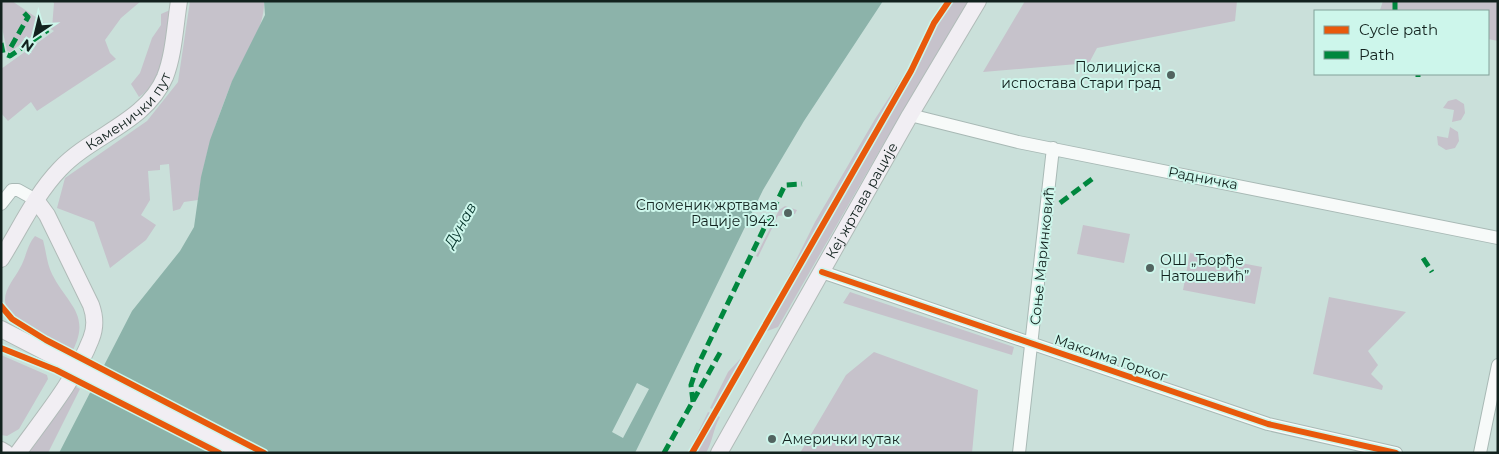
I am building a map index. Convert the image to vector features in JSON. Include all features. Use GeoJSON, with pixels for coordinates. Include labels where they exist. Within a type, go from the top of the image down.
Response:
{"type":"FeatureCollection","features":[{"type":"Feature","properties":{"kind":"main road","name":"Каменички пут"},"geometry":{"type":"LineString","coordinates":[[1,259],[36,200],[59,170],[73,156],[131,118],[152,99],[166,75],[179,1]]}},
{"type":"Feature","properties":{"kind":"main road","name":"Кеј жртава рације"},"geometry":{"type":"LineString","coordinates":[[719,453],[910,115],[978,1]]}},
{"type":"Feature","properties":{"kind":"main road"},"geometry":{"type":"LineString","coordinates":[[18,453],[72,374],[91,338],[95,316],[47,215],[36,200]]}},
{"type":"Feature","properties":{"kind":"main road"},"geometry":{"type":"LineString","coordinates":[[1,320],[9,337]]}},
{"type":"Feature","properties":{"kind":"main road"},"geometry":{"type":"LineString","coordinates":[[1,329],[9,337],[62,360],[244,453]]}},
{"type":"Feature","properties":{"kind":"main road"},"geometry":{"type":"LineString","coordinates":[[1,450],[6,453]]}},
{"type":"Feature","properties":{"kind":"street","name":"Радничка"},"geometry":{"type":"LineString","coordinates":[[910,115],[962,130],[1498,238]]}},
{"type":"Feature","properties":{"kind":"street","name":"Соње Маринковић"},"geometry":{"type":"LineString","coordinates":[[1019,453],[1053,148]]}},
{"type":"Feature","properties":{"kind":"street"},"geometry":{"type":"LineString","coordinates":[[1,204],[12,190],[18,190],[36,200]]}},
{"type":"Feature","properties":{"kind":"street","name":"Максима Горког"},"geometry":{"type":"LineString","coordinates":[[822,272],[1268,424],[1396,453]]}},
{"type":"Feature","properties":{"kind":"street"},"geometry":{"type":"LineString","coordinates":[[1480,453],[1498,365]]}},
{"type":"Feature","properties":{"kind":"shaded area"},"geometry":{"type":"Polygon","coordinates":[[[1,1],[12,1],[52,28],[54,3],[52,1],[141,1],[121,18],[105,40],[110,53],[116,59],[37,111],[31,102],[8,121],[1,113],[1,69],[54,31],[46,26],[10,52],[7,51],[1,23],[1,1]]]}},
{"type":"Feature","properties":{"kind":"shaded area"},"geometry":{"type":"Polygon","coordinates":[[[190,1],[264,1],[261,22],[232,82],[216,126],[203,170],[198,200],[184,202],[180,209],[173,211],[169,164],[160,165],[160,170],[148,171],[150,200],[141,215],[156,225],[146,240],[110,268],[94,222],[57,208],[65,178],[147,121],[178,82],[190,1]]]}},
{"type":"Feature","properties":{"kind":"shaded area"},"geometry":{"type":"Polygon","coordinates":[[[952,1],[971,1],[888,136],[778,327],[759,334],[716,411],[710,408],[728,372],[742,357],[781,290],[815,222],[875,119],[952,1]]]}},
{"type":"Feature","properties":{"kind":"shaded area"},"geometry":{"type":"Polygon","coordinates":[[[1025,1],[1237,1],[1235,21],[1097,48],[1089,63],[983,72],[1025,1]]]}},
{"type":"Feature","properties":{"kind":"shaded area"},"geometry":{"type":"Polygon","coordinates":[[[1383,1],[1498,1],[1498,41],[1489,39],[1489,10],[1380,10],[1383,1]]]}},
{"type":"Feature","properties":{"kind":"shaded area"},"geometry":{"type":"Polygon","coordinates":[[[170,10],[163,58],[159,70],[154,81],[139,97],[131,84],[140,73],[152,38],[161,25],[161,14],[170,10]]]}},
{"type":"Feature","properties":{"kind":"shaded area"},"geometry":{"type":"Polygon","coordinates":[[[1456,99],[1464,104],[1465,113],[1461,120],[1452,122],[1454,110],[1443,108],[1448,101],[1456,99]]]}},
{"type":"Feature","properties":{"kind":"shaded area"},"geometry":{"type":"Polygon","coordinates":[[[1450,127],[1458,132],[1459,141],[1455,148],[1446,150],[1438,145],[1437,136],[1448,138],[1450,127]]]}},
{"type":"Feature","properties":{"kind":"shaded area"},"geometry":{"type":"Polygon","coordinates":[[[785,206],[797,210],[795,214],[778,216],[758,257],[756,256],[779,210],[785,206]]]}},
{"type":"Feature","properties":{"kind":"shaded area"},"geometry":{"type":"Polygon","coordinates":[[[1083,225],[1130,234],[1124,263],[1077,254],[1083,225]]]}},
{"type":"Feature","properties":{"kind":"shaded area"},"geometry":{"type":"Polygon","coordinates":[[[35,236],[43,240],[52,274],[78,318],[78,338],[73,350],[67,350],[30,328],[12,314],[7,307],[5,296],[35,236]]]}},
{"type":"Feature","properties":{"kind":"shaded area"},"geometry":{"type":"Polygon","coordinates":[[[1190,253],[1262,267],[1255,304],[1183,290],[1190,253]]]}},
{"type":"Feature","properties":{"kind":"shaded area"},"geometry":{"type":"Polygon","coordinates":[[[850,292],[1014,347],[1012,355],[843,303],[850,292]]]}},
{"type":"Feature","properties":{"kind":"shaded area"},"geometry":{"type":"Polygon","coordinates":[[[1329,297],[1406,312],[1368,351],[1378,365],[1371,374],[1383,386],[1382,390],[1313,374],[1329,297]]]}},
{"type":"Feature","properties":{"kind":"shaded area"},"geometry":{"type":"Polygon","coordinates":[[[874,352],[978,390],[972,453],[800,453],[846,375],[874,352]]]}},
{"type":"Feature","properties":{"kind":"shaded area"},"geometry":{"type":"Polygon","coordinates":[[[1,355],[47,375],[48,379],[19,429],[7,436],[1,435],[1,355]]]}},
{"type":"Feature","properties":{"kind":"shaded area"},"geometry":{"type":"Polygon","coordinates":[[[69,383],[80,389],[48,453],[25,453],[69,383]]]}},
{"type":"Feature","properties":{"kind":"shaded area"},"geometry":{"type":"Polygon","coordinates":[[[708,412],[720,417],[706,453],[688,453],[708,412]]]}},
{"type":"Feature","properties":{"kind":"water","name":"Дунав"},"geometry":{"type":"Polygon","coordinates":[[[264,1],[883,1],[804,121],[763,190],[635,453],[59,453],[132,311],[180,251],[194,227],[201,177],[210,140],[232,81],[265,15],[264,1]]]}},
{"type":"Feature","properties":{"kind":"pier"},"geometry":{"type":"Polygon","coordinates":[[[101,365],[271,453],[214,453],[89,388],[101,365]]]}},
{"type":"Feature","properties":{"kind":"pier"},"geometry":{"type":"Polygon","coordinates":[[[637,383],[649,389],[623,438],[612,432],[637,383]]]}},
{"type":"Feature","properties":{"kind":"marked path"},"geometry":{"type":"LineString","coordinates":[[1395,1],[1395,10]]}},
{"type":"Feature","properties":{"kind":"marked path"},"geometry":{"type":"LineString","coordinates":[[11,47],[28,17],[24,13]]}},
{"type":"Feature","properties":{"kind":"marked path"},"geometry":{"type":"LineString","coordinates":[[1,43],[3,53],[10,56],[48,30]]}},
{"type":"Feature","properties":{"kind":"marked path"},"geometry":{"type":"LineString","coordinates":[[1060,203],[1092,179]]}},
{"type":"Feature","properties":{"kind":"marked path"},"geometry":{"type":"LineString","coordinates":[[693,402],[691,385],[697,367],[785,185],[802,184]]}},
{"type":"Feature","properties":{"kind":"marked path"},"geometry":{"type":"LineString","coordinates":[[1423,258],[1432,272]]}},
{"type":"Feature","properties":{"kind":"marked path"},"geometry":{"type":"LineString","coordinates":[[664,453],[721,351]]}},
{"type":"Feature","properties":{"kind":"cycle path"},"geometry":{"type":"LineString","coordinates":[[692,453],[911,71],[934,23],[949,1]]}},
{"type":"Feature","properties":{"kind":"cycle path"},"geometry":{"type":"LineString","coordinates":[[822,272],[1268,424],[1396,453]]}},
{"type":"Feature","properties":{"kind":"cycle path"},"geometry":{"type":"LineString","coordinates":[[1,306],[12,319],[46,340],[264,453]]}},
{"type":"Feature","properties":{"kind":"cycle path"},"geometry":{"type":"LineString","coordinates":[[1,348],[56,370],[219,453]]}},
{"type":"Feature","properties":{"kind":"place","name":"Полицијска испостава Стари град"},"geometry":{"type":"Point","coordinates":[1171,75]}},
{"type":"Feature","properties":{"kind":"place","name":"Споменик жртвама Рације 1942."},"geometry":{"type":"Point","coordinates":[788,213]}},
{"type":"Feature","properties":{"kind":"place","name":"ОШ „Ђорђе Натошевић”"},"geometry":{"type":"Point","coordinates":[1150,268]}},
{"type":"Feature","properties":{"kind":"place","name":"Амерички кутак"},"geometry":{"type":"Point","coordinates":[772,439]}}]}
